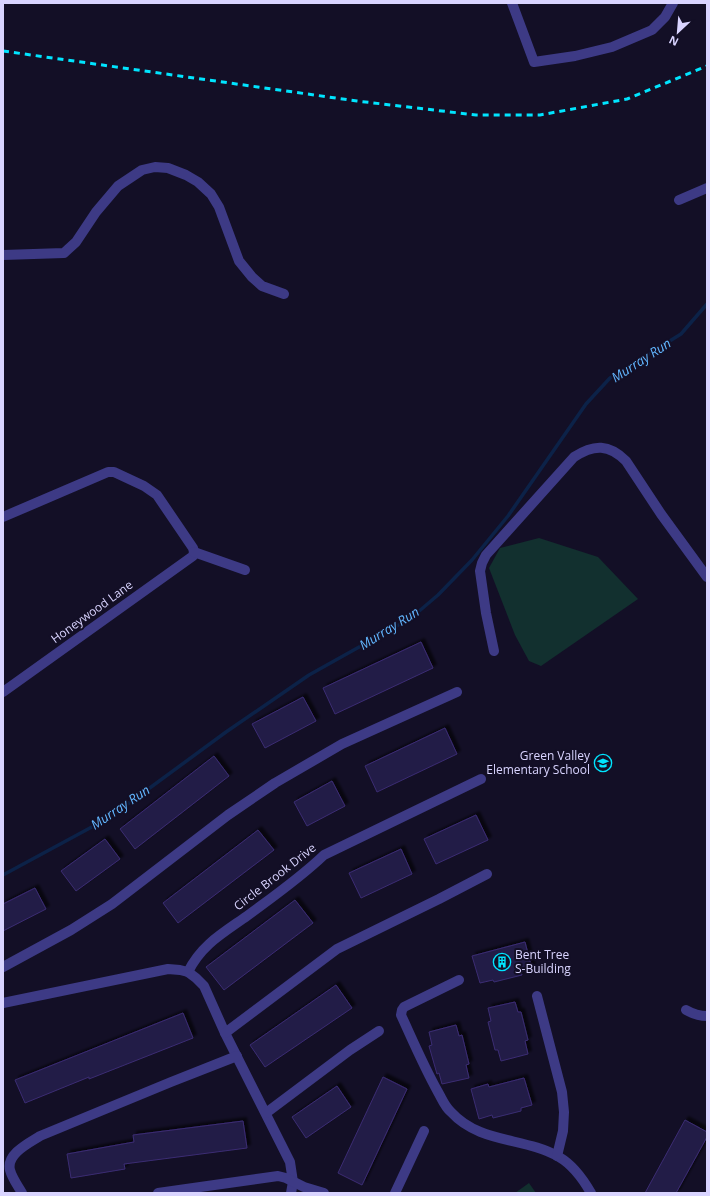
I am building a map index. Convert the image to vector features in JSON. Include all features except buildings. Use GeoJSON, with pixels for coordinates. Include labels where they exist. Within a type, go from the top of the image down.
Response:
{"type":"FeatureCollection","features":[{"type":"Feature","properties":{"kind":"street"},"geometry":{"type":"LineString","coordinates":[[512,3],[534,62],[575,56],[612,47],[639,36],[652,30],[664,17],[673,3]]}},
{"type":"Feature","properties":{"kind":"street"},"geometry":{"type":"LineString","coordinates":[[3,255],[64,253],[76,242],[96,212],[118,186],[142,170],[154,167],[168,168],[186,175],[198,182],[211,194],[219,207],[239,261],[252,277],[262,286],[284,294]]}},
{"type":"Feature","properties":{"kind":"street"},"geometry":{"type":"LineString","coordinates":[[679,200],[707,188]]}},
{"type":"Feature","properties":{"kind":"street"},"geometry":{"type":"LineString","coordinates":[[494,651],[486,613],[480,571],[484,559],[574,457],[592,448],[600,447],[608,449],[619,454],[626,461],[661,514],[707,577]]}},
{"type":"Feature","properties":{"kind":"street"},"geometry":{"type":"LineString","coordinates":[[3,517],[108,472],[114,472],[144,486],[157,495],[193,548],[194,552],[245,570]]}},
{"type":"Feature","properties":{"kind":"street","name":"Honeywood Lane"},"geometry":{"type":"LineString","coordinates":[[3,692],[192,556],[194,552]]}},
{"type":"Feature","properties":{"kind":"street"},"geometry":{"type":"LineString","coordinates":[[3,967],[71,930],[112,904],[274,783],[342,744],[457,692]]}},
{"type":"Feature","properties":{"kind":"street","name":"Circle Brook Drive"},"geometry":{"type":"LineString","coordinates":[[188,972],[194,960],[208,945],[306,872],[324,855],[481,779]]}},
{"type":"Feature","properties":{"kind":"street"},"geometry":{"type":"LineString","coordinates":[[225,1033],[336,949],[487,874]]}},
{"type":"Feature","properties":{"kind":"street"},"geometry":{"type":"LineString","coordinates":[[3,1003],[168,969],[188,972],[204,986],[225,1033],[290,1162],[293,1182],[291,1193]]}},
{"type":"Feature","properties":{"kind":"street"},"geometry":{"type":"LineString","coordinates":[[459,980],[404,1006],[401,1015],[429,1077],[448,1108],[463,1123],[478,1131],[500,1139],[539,1149],[557,1156],[575,1170],[585,1182],[591,1193]]}},
{"type":"Feature","properties":{"kind":"street"},"geometry":{"type":"LineString","coordinates":[[537,996],[562,1092],[564,1112],[563,1131],[557,1156]]}},
{"type":"Feature","properties":{"kind":"street"},"geometry":{"type":"LineString","coordinates":[[686,1010],[692,1014],[707,1016]]}},
{"type":"Feature","properties":{"kind":"street"},"geometry":{"type":"LineString","coordinates":[[266,1113],[350,1050],[379,1031]]}},
{"type":"Feature","properties":{"kind":"street"},"geometry":{"type":"LineString","coordinates":[[22,1193],[10,1170],[10,1162],[13,1156],[27,1144],[47,1133],[237,1056]]}},
{"type":"Feature","properties":{"kind":"street"},"geometry":{"type":"LineString","coordinates":[[395,1193],[424,1130]]}},
{"type":"Feature","properties":{"kind":"street"},"geometry":{"type":"LineString","coordinates":[[158,1193],[278,1176],[286,1178],[304,1187],[324,1193]]}},
{"type":"Feature","properties":{"kind":"green space"},"geometry":{"type":"Polygon","coordinates":[[[539,538],[598,557],[638,599],[541,666],[529,661],[515,635],[489,568],[500,548],[539,538]]]}},
{"type":"Feature","properties":{"kind":"green space"},"geometry":{"type":"Polygon","coordinates":[[[529,1183],[536,1193],[515,1193],[529,1183]]]}},
{"type":"Feature","properties":{"kind":"waterway","name":"Murray Run"},"geometry":{"type":"LineString","coordinates":[[3,875],[101,822],[226,732],[309,675],[411,618],[438,595],[472,560],[508,516],[586,404],[610,378],[681,334],[707,304]]}},
{"type":"Feature","properties":{"kind":"railway"},"geometry":{"type":"LineString","coordinates":[[3,51],[357,101],[476,115],[540,115],[627,99],[707,66]]}},
{"type":"Feature","properties":{"kind":"place","name":"Green Valley Elementary School"},"geometry":{"type":"Point","coordinates":[603,763]}},
{"type":"Feature","properties":{"kind":"place","name":"Bent Tree S-Building"},"geometry":{"type":"Point","coordinates":[502,962]}}]}
